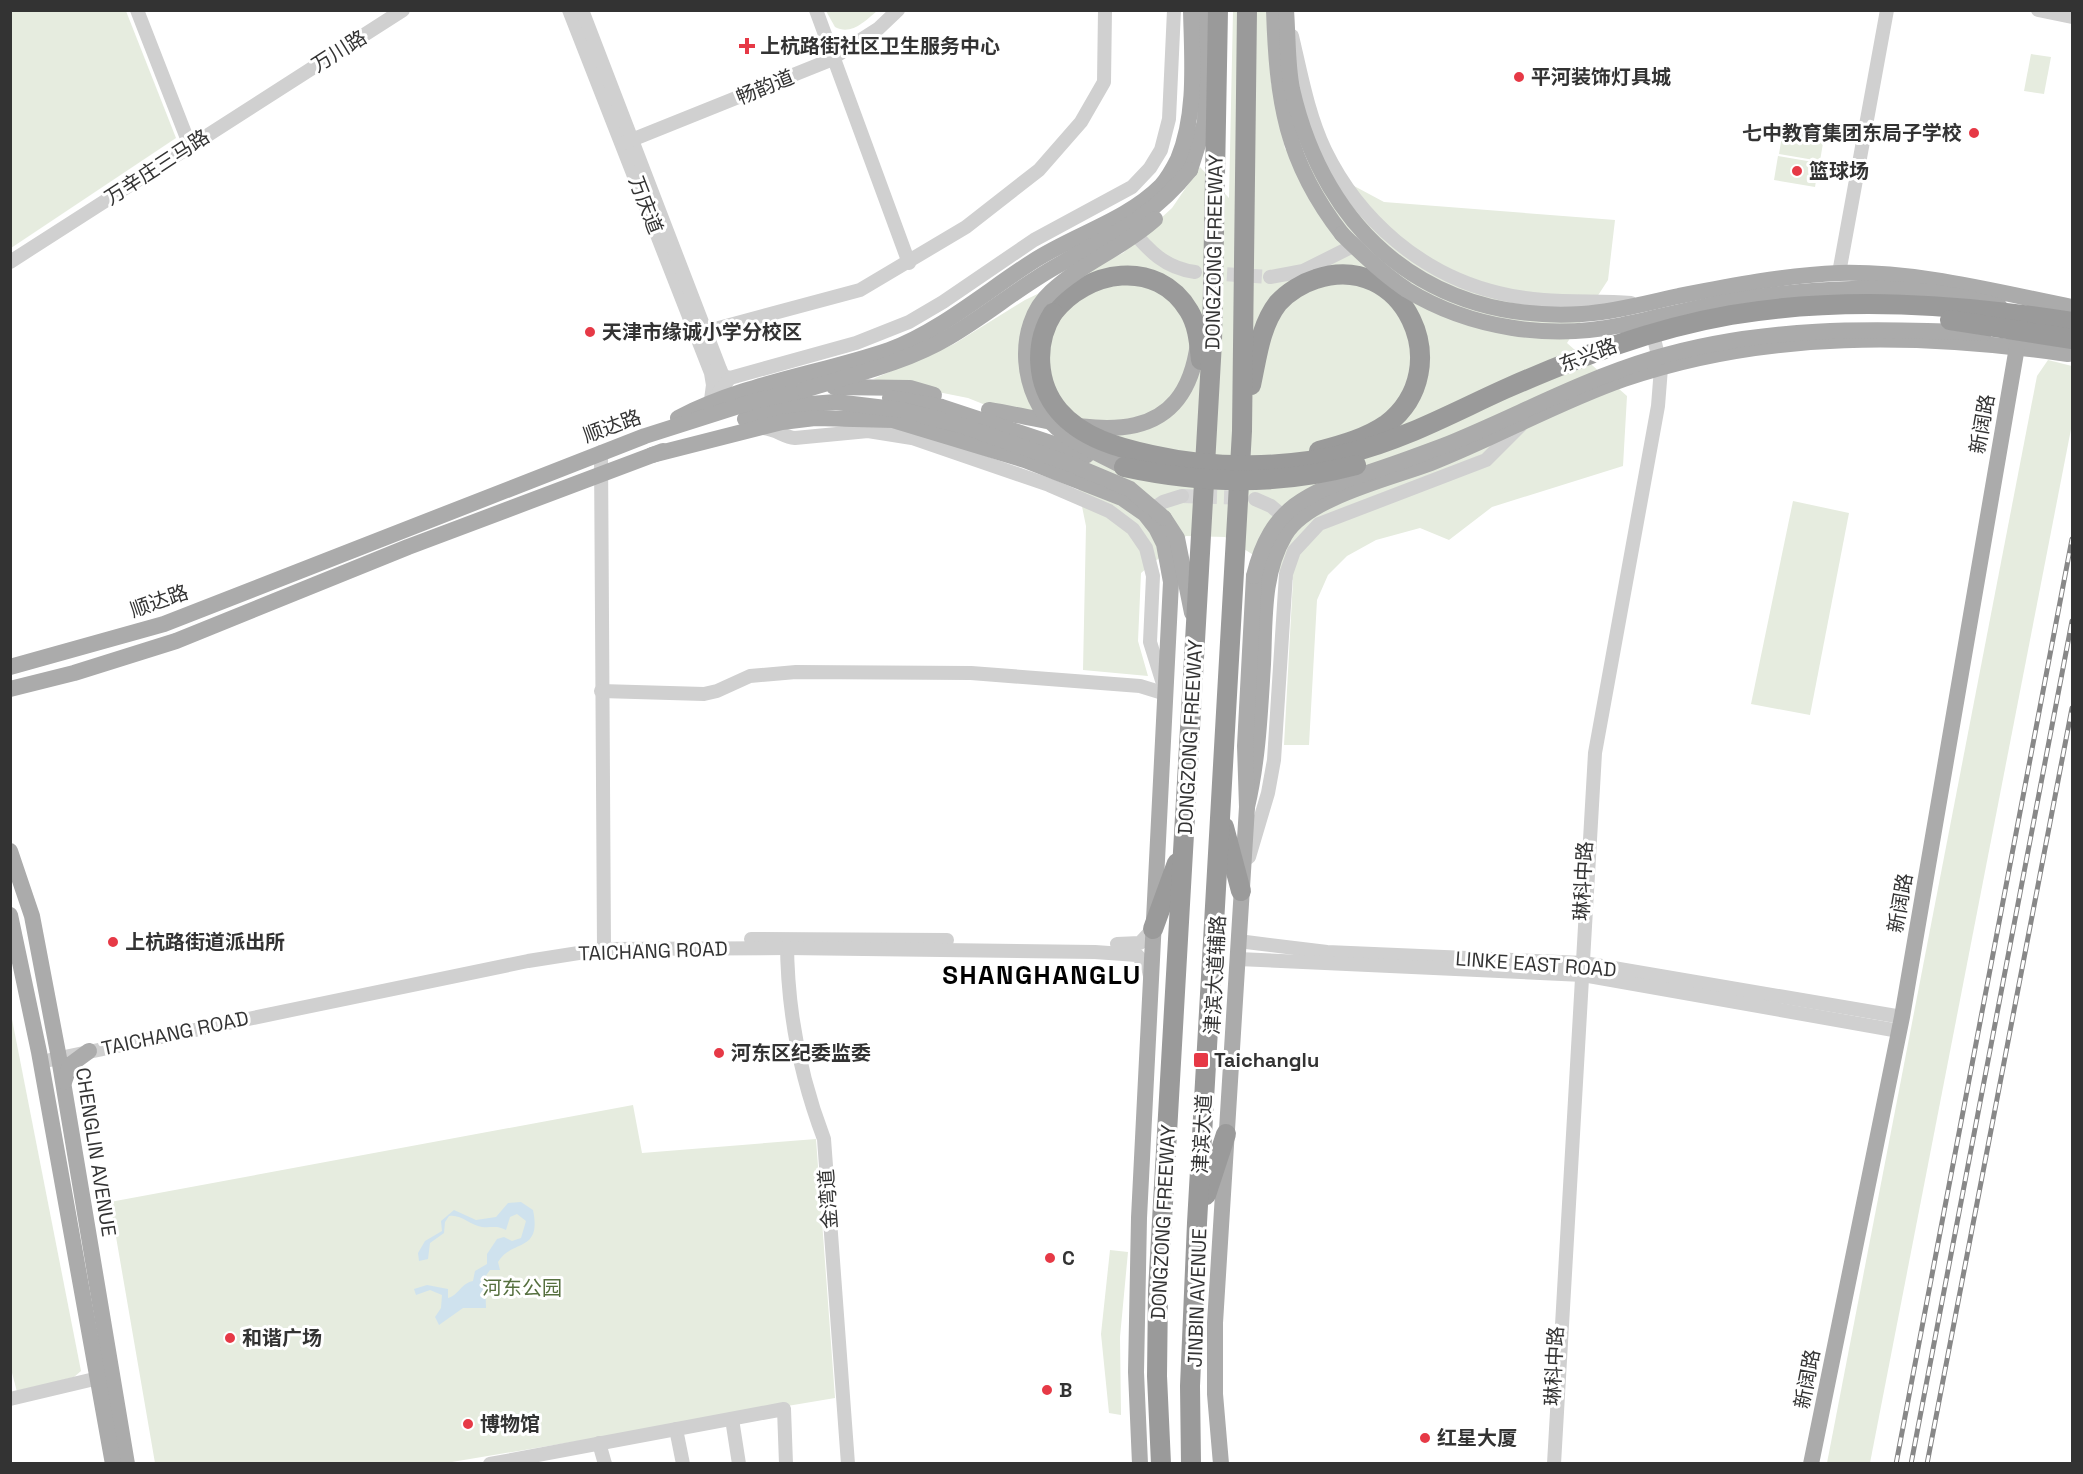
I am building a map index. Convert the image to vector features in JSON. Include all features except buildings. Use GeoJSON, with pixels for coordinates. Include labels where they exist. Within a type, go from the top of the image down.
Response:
{"type":"FeatureCollection","features":[{"type":"Feature","properties":{"kind":"highway","name":"DONGZONG FREEWAY"},"geometry":{"type":"LineString","coordinates":[[1161,1464],[1157,1376],[1158,1291],[1208,424],[1218,10]]}},
{"type":"Feature","properties":{"kind":"highway","name":"DONGZONG FREEWAY"},"geometry":{"type":"LineString","coordinates":[[1220,810],[1242,431],[1247,10]]}},
{"type":"Feature","properties":{"kind":"highway"},"geometry":{"type":"LineString","coordinates":[[1121,457],[1078,427],[1054,405],[1047,391],[1040,361],[1040,342],[1045,326],[1053,314],[1071,293],[1097,279],[1113,275],[1149,278],[1167,287],[1181,299],[1195,322],[1199,337],[1208,424]]}},
{"type":"Feature","properties":{"kind":"highway"},"geometry":{"type":"LineString","coordinates":[[1242,431],[1260,343],[1278,303],[1298,287],[1322,277],[1347,275],[1374,283],[1396,298],[1414,321],[1421,350],[1417,377],[1403,406],[1387,423],[1355,440],[1288,458],[1251,464]]}},
{"type":"Feature","properties":{"kind":"highway","name":"东兴路"},"geometry":{"type":"LineString","coordinates":[[1121,457],[1251,464],[1328,458],[1367,448],[1597,351],[1650,333],[1728,316],[1797,307],[1873,303],[2024,314],[2071,330]]}},
{"type":"Feature","properties":{"kind":"highway","name":"东兴路"},"geometry":{"type":"LineString","coordinates":[[1121,457],[1212,482],[1283,479],[1326,472],[1378,458],[1411,446],[1560,379],[1602,363],[1706,333],[1770,322],[1859,316],[1929,318],[2071,330]]}},
{"type":"Feature","properties":{"kind":"highway"},"geometry":{"type":"LineString","coordinates":[[1220,810],[1241,891]]}},
{"type":"Feature","properties":{"kind":"highway","name":"津滨大道"},"geometry":{"type":"LineString","coordinates":[[1190,1386],[1220,810]]}},
{"type":"Feature","properties":{"kind":"highway"},"geometry":{"type":"LineString","coordinates":[[1153,929],[1184,844]]}},
{"type":"Feature","properties":{"kind":"highway"},"geometry":{"type":"LineString","coordinates":[[1197,1223],[1226,1134]]}},
{"type":"Feature","properties":{"kind":"highway"},"geometry":{"type":"LineString","coordinates":[[1190,1386],[1191,1464]]}},
{"type":"Feature","properties":{"kind":"highway"},"geometry":{"type":"LineString","coordinates":[[1190,1386],[1203,1464]]}},
{"type":"Feature","properties":{"kind":"main road"},"geometry":{"type":"LineString","coordinates":[[709,416],[772,381],[882,352],[946,319],[1031,262],[1119,215],[1161,185],[1178,159],[1186,130],[1190,96],[1191,10]]}},
{"type":"Feature","properties":{"kind":"main road"},"geometry":{"type":"LineString","coordinates":[[1121,457],[1078,443],[1057,428],[1045,414],[1031,386],[1026,365],[1027,342],[1032,323],[1049,294],[1080,270],[1142,230],[1172,200],[1190,170],[1205,122],[1207,10]]}},
{"type":"Feature","properties":{"kind":"main road"},"geometry":{"type":"LineString","coordinates":[[1274,10],[1277,77],[1291,145],[1310,188],[1342,234],[1385,274],[1426,301],[1482,322],[1530,330],[1565,332],[1621,326],[1703,306],[1814,291],[1940,293],[1977,299],[2024,314]]}},
{"type":"Feature","properties":{"kind":"main road"},"geometry":{"type":"LineString","coordinates":[[1286,10],[1292,86],[1303,129],[1334,195],[1368,238],[1408,271],[1442,290],[1472,302],[1546,314],[1604,312],[1761,282],[1839,273],[1950,282],[2073,307]]}},
{"type":"Feature","properties":{"kind":"main road"},"geometry":{"type":"LineString","coordinates":[[804,390],[918,352],[947,339],[1052,268],[1143,217],[1171,194],[1190,170]]}},
{"type":"Feature","properties":{"kind":"main road"},"geometry":{"type":"LineString","coordinates":[[1641,304],[1654,365]]}},
{"type":"Feature","properties":{"kind":"main road"},"geometry":{"type":"LineString","coordinates":[[1839,329],[1985,333],[2071,330],[2068,354],[2017,347],[1873,338],[1774,345],[1654,365],[1445,457],[1327,501],[1292,524],[1274,558],[1268,586],[1258,751],[1247,807],[1245,746],[1254,576],[1262,547],[1275,523],[1293,505],[1312,493],[1436,448],[1572,387],[1654,358],[1762,336],[1839,329]]}},
{"type":"Feature","properties":{"kind":"main road","name":"顺达路"},"geometry":{"type":"LineString","coordinates":[[10,667],[164,624],[601,452],[709,416],[804,390],[860,386],[910,388],[989,410],[1098,429],[1122,430],[1143,424],[1167,410],[1184,391],[1194,364],[1199,337]]}},
{"type":"Feature","properties":{"kind":"main road","name":"新阔路"},"geometry":{"type":"LineString","coordinates":[[1811,1464],[1900,1024],[2017,347]]}},
{"type":"Feature","properties":{"kind":"main road","name":"顺达路"},"geometry":{"type":"LineString","coordinates":[[10,689],[74,673],[176,641],[408,547],[652,455],[709,416],[864,397],[914,401],[1121,457]]}},
{"type":"Feature","properties":{"kind":"main road"},"geometry":{"type":"LineString","coordinates":[[836,402],[902,410],[941,420],[1068,463],[1130,489],[1164,518],[1177,538],[1196,632]]}},
{"type":"Feature","properties":{"kind":"main road"},"geometry":{"type":"LineString","coordinates":[[652,455],[755,428],[815,418],[892,420],[1025,460],[1122,498],[1145,514],[1156,528],[1168,561],[1171,582],[1138,1242],[1136,1372],[1140,1464]]}},
{"type":"Feature","properties":{"kind":"main road","name":"津滨大道辅路"},"geometry":{"type":"LineString","coordinates":[[1226,1134],[1247,807]]}},
{"type":"Feature","properties":{"kind":"main road","name":"CHENGLIN AVENUE"},"geometry":{"type":"LineString","coordinates":[[10,851],[32,916],[64,1086],[104,1377],[112,1464]]}},
{"type":"Feature","properties":{"kind":"main road","name":"CHENGLIN AVENUE"},"geometry":{"type":"LineString","coordinates":[[10,915],[104,1377],[127,1464]]}},
{"type":"Feature","properties":{"kind":"main road"},"geometry":{"type":"LineString","coordinates":[[64,1086],[70,1065],[89,1051]]}},
{"type":"Feature","properties":{"kind":"main road","name":"JINBIN AVENUE"},"geometry":{"type":"LineString","coordinates":[[1221,1464],[1215,1394],[1215,1323],[1226,1134]]}},
{"type":"Feature","properties":{"kind":"street"},"geometry":{"type":"LineString","coordinates":[[137,10],[190,146]]}},
{"type":"Feature","properties":{"kind":"street","name":"万庆道"},"geometry":{"type":"LineString","coordinates":[[569,10],[627,142],[723,376],[730,378]]}},
{"type":"Feature","properties":{"kind":"street","name":"万庆道"},"geometry":{"type":"LineString","coordinates":[[582,10],[711,373],[713,385],[709,416]]}},
{"type":"Feature","properties":{"kind":"street"},"geometry":{"type":"LineString","coordinates":[[816,10],[909,263]]}},
{"type":"Feature","properties":{"kind":"street","name":"畅韵道"},"geometry":{"type":"LineString","coordinates":[[627,142],[834,58],[878,29],[898,10]]}},
{"type":"Feature","properties":{"kind":"street"},"geometry":{"type":"LineString","coordinates":[[715,329],[860,290],[909,263],[966,227],[1039,170],[1081,122],[1104,82],[1105,10]]}},
{"type":"Feature","properties":{"kind":"street"},"geometry":{"type":"LineString","coordinates":[[709,416],[730,378],[856,343],[909,322],[943,302],[1034,240],[1132,187],[1150,168],[1161,150],[1169,119],[1174,10]]}},
{"type":"Feature","properties":{"kind":"street"},"geometry":{"type":"LineString","coordinates":[[1286,10],[1307,101],[1330,159],[1347,190],[1380,226],[1419,259],[1454,279],[1499,293],[1546,301],[1641,304]]}},
{"type":"Feature","properties":{"kind":"street"},"geometry":{"type":"LineString","coordinates":[[1839,273],[1887,10]]}},
{"type":"Feature","properties":{"kind":"street"},"geometry":{"type":"LineString","coordinates":[[2038,10],[2073,17]]}},
{"type":"Feature","properties":{"kind":"street","name":"万川路"},"geometry":{"type":"LineString","coordinates":[[304,72],[398,12]]}},
{"type":"Feature","properties":{"kind":"street","name":"万辛庄三马路"},"geometry":{"type":"LineString","coordinates":[[10,262],[304,72]]}},
{"type":"Feature","properties":{"kind":"street"},"geometry":{"type":"LineString","coordinates":[[1119,215],[1145,247],[1165,264],[1195,272]]}},
{"type":"Feature","properties":{"kind":"street"},"geometry":{"type":"LineString","coordinates":[[1270,277],[1303,271],[1368,238]]}},
{"type":"Feature","properties":{"kind":"street"},"geometry":{"type":"LineString","coordinates":[[882,352],[892,420]]}},
{"type":"Feature","properties":{"kind":"street","name":"琳科中路"},"geometry":{"type":"LineString","coordinates":[[1554,1464],[1581,969],[1590,756],[1653,411],[1654,365]]}},
{"type":"Feature","properties":{"kind":"street"},"geometry":{"type":"LineString","coordinates":[[1241,891],[1252,843],[1268,793],[1274,760],[1286,574],[1294,551],[1319,524],[1486,460],[1502,447],[1523,422]]}},
{"type":"Feature","properties":{"kind":"street"},"geometry":{"type":"LineString","coordinates":[[755,428],[775,429],[787,437],[795,438],[868,431],[912,438],[1049,485],[1109,511],[1133,529],[1146,548],[1153,576],[1150,642],[1166,694]]}},
{"type":"Feature","properties":{"kind":"street"},"geometry":{"type":"LineString","coordinates":[[601,452],[604,946]]}},
{"type":"Feature","properties":{"kind":"street"},"geometry":{"type":"LineString","coordinates":[[1145,514],[1162,502],[1182,496]]}},
{"type":"Feature","properties":{"kind":"street"},"geometry":{"type":"LineString","coordinates":[[1255,499],[1271,506],[1292,524]]}},
{"type":"Feature","properties":{"kind":"street"},"geometry":{"type":"LineString","coordinates":[[601,691],[704,694],[717,692],[750,676],[796,672],[959,673],[1140,686],[1166,694]]}},
{"type":"Feature","properties":{"kind":"street","name":"TAICHANG ROAD"},"geometry":{"type":"LineString","coordinates":[[40,1057],[520,955],[604,946],[787,943],[1134,945],[1147,939],[1153,929]]}},
{"type":"Feature","properties":{"kind":"street","name":"LINKE EAST ROAD"},"geometry":{"type":"LineString","coordinates":[[1238,941],[1327,952],[1581,969],[1900,1024]]}},
{"type":"Feature","properties":{"kind":"street","name":"TAICHANG ROAD"},"geometry":{"type":"LineString","coordinates":[[787,943],[1130,954],[1143,960],[1151,981]]}},
{"type":"Feature","properties":{"kind":"street","name":"金湾道"},"geometry":{"type":"LineString","coordinates":[[787,943],[797,1054],[809,1100],[824,1139],[848,1464]]}},
{"type":"Feature","properties":{"kind":"street","name":"TAICHANG ROAD"},"geometry":{"type":"LineString","coordinates":[[58,1053],[89,1051],[604,946]]}},
{"type":"Feature","properties":{"kind":"street","name":"LINKE EAST ROAD"},"geometry":{"type":"LineString","coordinates":[[1238,959],[1581,969]]}},
{"type":"Feature","properties":{"kind":"street","name":"琳科中路"},"geometry":{"type":"LineString","coordinates":[[1549,1464],[1581,969]]}},
{"type":"Feature","properties":{"kind":"street"},"geometry":{"type":"LineString","coordinates":[[10,1400],[104,1377]]}},
{"type":"Feature","properties":{"kind":"street"},"geometry":{"type":"LineString","coordinates":[[490,1464],[536,1459],[599,1443],[784,1409],[786,1464]]}},
{"type":"Feature","properties":{"kind":"street"},"geometry":{"type":"LineString","coordinates":[[732,1419],[739,1464]]}},
{"type":"Feature","properties":{"kind":"street"},"geometry":{"type":"LineString","coordinates":[[676,1429],[682,1464]]}},
{"type":"Feature","properties":{"kind":"street"},"geometry":{"type":"LineString","coordinates":[[599,1443],[605,1464]]}},
{"type":"Feature","properties":{"kind":"green space"},"geometry":{"type":"Polygon","coordinates":[[[11,10],[126,11],[176,138],[11,248],[11,10]]]}},
{"type":"Feature","properties":{"kind":"green space"},"geometry":{"type":"Polygon","coordinates":[[[826,11],[877,11],[858,26],[847,30],[835,27],[826,11]]]}},
{"type":"Feature","properties":{"kind":"green space"},"geometry":{"type":"Polygon","coordinates":[[[1233,11],[1267,11],[1271,82],[1285,149],[1384,202],[1615,220],[1608,280],[1567,343],[1627,396],[1623,466],[1492,507],[1449,540],[1420,528],[1376,540],[1347,556],[1328,575],[1317,600],[1309,745],[1284,745],[1293,580],[1225,537],[1186,536],[1141,573],[1138,641],[1148,676],[1083,670],[1086,526],[1068,438],[968,398],[873,379],[954,344],[1025,300],[1123,253],[1172,208],[1200,167],[1229,198],[1233,11]]]}},
{"type":"Feature","properties":{"kind":"green space"},"geometry":{"type":"Polygon","coordinates":[[[2031,54],[2051,57],[2044,94],[2024,91],[2031,54]]]}},
{"type":"Feature","properties":{"kind":"green space","name":"篮球场"},"geometry":{"type":"Polygon","coordinates":[[[1783,130],[1824,137],[1820,161],[1779,154],[1783,130]]]}},
{"type":"Feature","properties":{"kind":"green space","name":"篮球场"},"geometry":{"type":"Polygon","coordinates":[[[1778,156],[1819,163],[1815,187],[1774,180],[1778,156]]]}},
{"type":"Feature","properties":{"kind":"green space"},"geometry":{"type":"Polygon","coordinates":[[[2048,360],[2072,366],[2072,424],[1870,1463],[1827,1463],[2037,376],[2048,360]]]}},
{"type":"Feature","properties":{"kind":"green space"},"geometry":{"type":"Polygon","coordinates":[[[1793,501],[1849,513],[1810,715],[1751,704],[1793,501]]]}},
{"type":"Feature","properties":{"kind":"green space"},"geometry":{"type":"Polygon","coordinates":[[[10,1009],[81,1371],[74,1377],[17,1392],[10,1365],[10,1009]]]}},
{"type":"Feature","properties":{"kind":"green space","name":"河东公园"},"geometry":{"type":"Polygon","coordinates":[[[633,1105],[642,1153],[816,1139],[835,1398],[446,1463],[155,1463],[110,1202],[633,1105]]]}},
{"type":"Feature","properties":{"kind":"green space"},"geometry":{"type":"Polygon","coordinates":[[[1110,1250],[1128,1252],[1120,1337],[1121,1415],[1109,1413],[1101,1334],[1110,1250]]]}},
{"type":"Feature","properties":{"kind":"water"},"geometry":{"type":"Polygon","coordinates":[[[521,1202],[533,1210],[535,1224],[533,1233],[530,1239],[504,1255],[498,1262],[500,1270],[490,1270],[485,1277],[486,1308],[463,1308],[439,1325],[435,1317],[441,1308],[442,1295],[430,1290],[416,1295],[414,1289],[427,1285],[448,1289],[448,1298],[451,1297],[465,1284],[473,1281],[475,1271],[487,1264],[487,1254],[497,1239],[504,1237],[512,1241],[521,1238],[526,1221],[517,1214],[510,1217],[506,1230],[497,1227],[482,1227],[458,1217],[449,1216],[445,1222],[444,1233],[430,1243],[428,1259],[419,1261],[418,1253],[425,1241],[442,1231],[441,1221],[454,1210],[476,1220],[496,1217],[508,1203],[521,1202]]]}},
{"type":"Feature","properties":{"kind":"tunnel"},"geometry":{"type":"LineString","coordinates":[[1206,273],[1270,277]]}},
{"type":"Feature","properties":{"kind":"tunnel"},"geometry":{"type":"LineString","coordinates":[[1182,496],[1246,498]]}},
{"type":"Feature","properties":{"kind":"railway"},"geometry":{"type":"LineString","coordinates":[[1896,1464],[2072,539]]}},
{"type":"Feature","properties":{"kind":"railway"},"geometry":{"type":"LineString","coordinates":[[1911,1464],[2072,621]]}},
{"type":"Feature","properties":{"kind":"railway"},"geometry":{"type":"LineString","coordinates":[[1927,1464],[2072,708]]}},
{"type":"Feature","properties":{"kind":"place","name":"上杭路街社区卫生服务中心"},"geometry":{"type":"Point","coordinates":[747,46]}},
{"type":"Feature","properties":{"kind":"place","name":"平河装饰灯具城"},"geometry":{"type":"Point","coordinates":[1519,77]}},
{"type":"Feature","properties":{"kind":"place","name":"七中教育集团东局子学校"},"geometry":{"type":"Point","coordinates":[1974,133]}},
{"type":"Feature","properties":{"kind":"place","name":"篮球场"},"geometry":{"type":"Point","coordinates":[1797,171]}},
{"type":"Feature","properties":{"kind":"place","name":"天津市缘诚小学分校区"},"geometry":{"type":"Point","coordinates":[590,332]}},
{"type":"Feature","properties":{"kind":"place","name":"上杭路街道派出所"},"geometry":{"type":"Point","coordinates":[113,942]}},
{"type":"Feature","properties":{"kind":"place","name":"河东区纪委监委"},"geometry":{"type":"Point","coordinates":[719,1053]}},
{"type":"Feature","properties":{"kind":"place","name":"Taichanglu"},"geometry":{"type":"Point","coordinates":[1201,1060]}},
{"type":"Feature","properties":{"kind":"place","name":"C"},"geometry":{"type":"Point","coordinates":[1050,1258]}},
{"type":"Feature","properties":{"kind":"place","name":"和谐广场"},"geometry":{"type":"Point","coordinates":[230,1338]}},
{"type":"Feature","properties":{"kind":"place","name":"B"},"geometry":{"type":"Point","coordinates":[1047,1390]}},
{"type":"Feature","properties":{"kind":"place","name":"博物馆"},"geometry":{"type":"Point","coordinates":[468,1424]}},
{"type":"Feature","properties":{"kind":"place","name":"红星大厦"},"geometry":{"type":"Point","coordinates":[1425,1438]}},
{"type":"Feature","properties":{"kind":"district","name":"SHANGHANGLU"},"geometry":{"type":"Point","coordinates":[1042,975]}}]}
